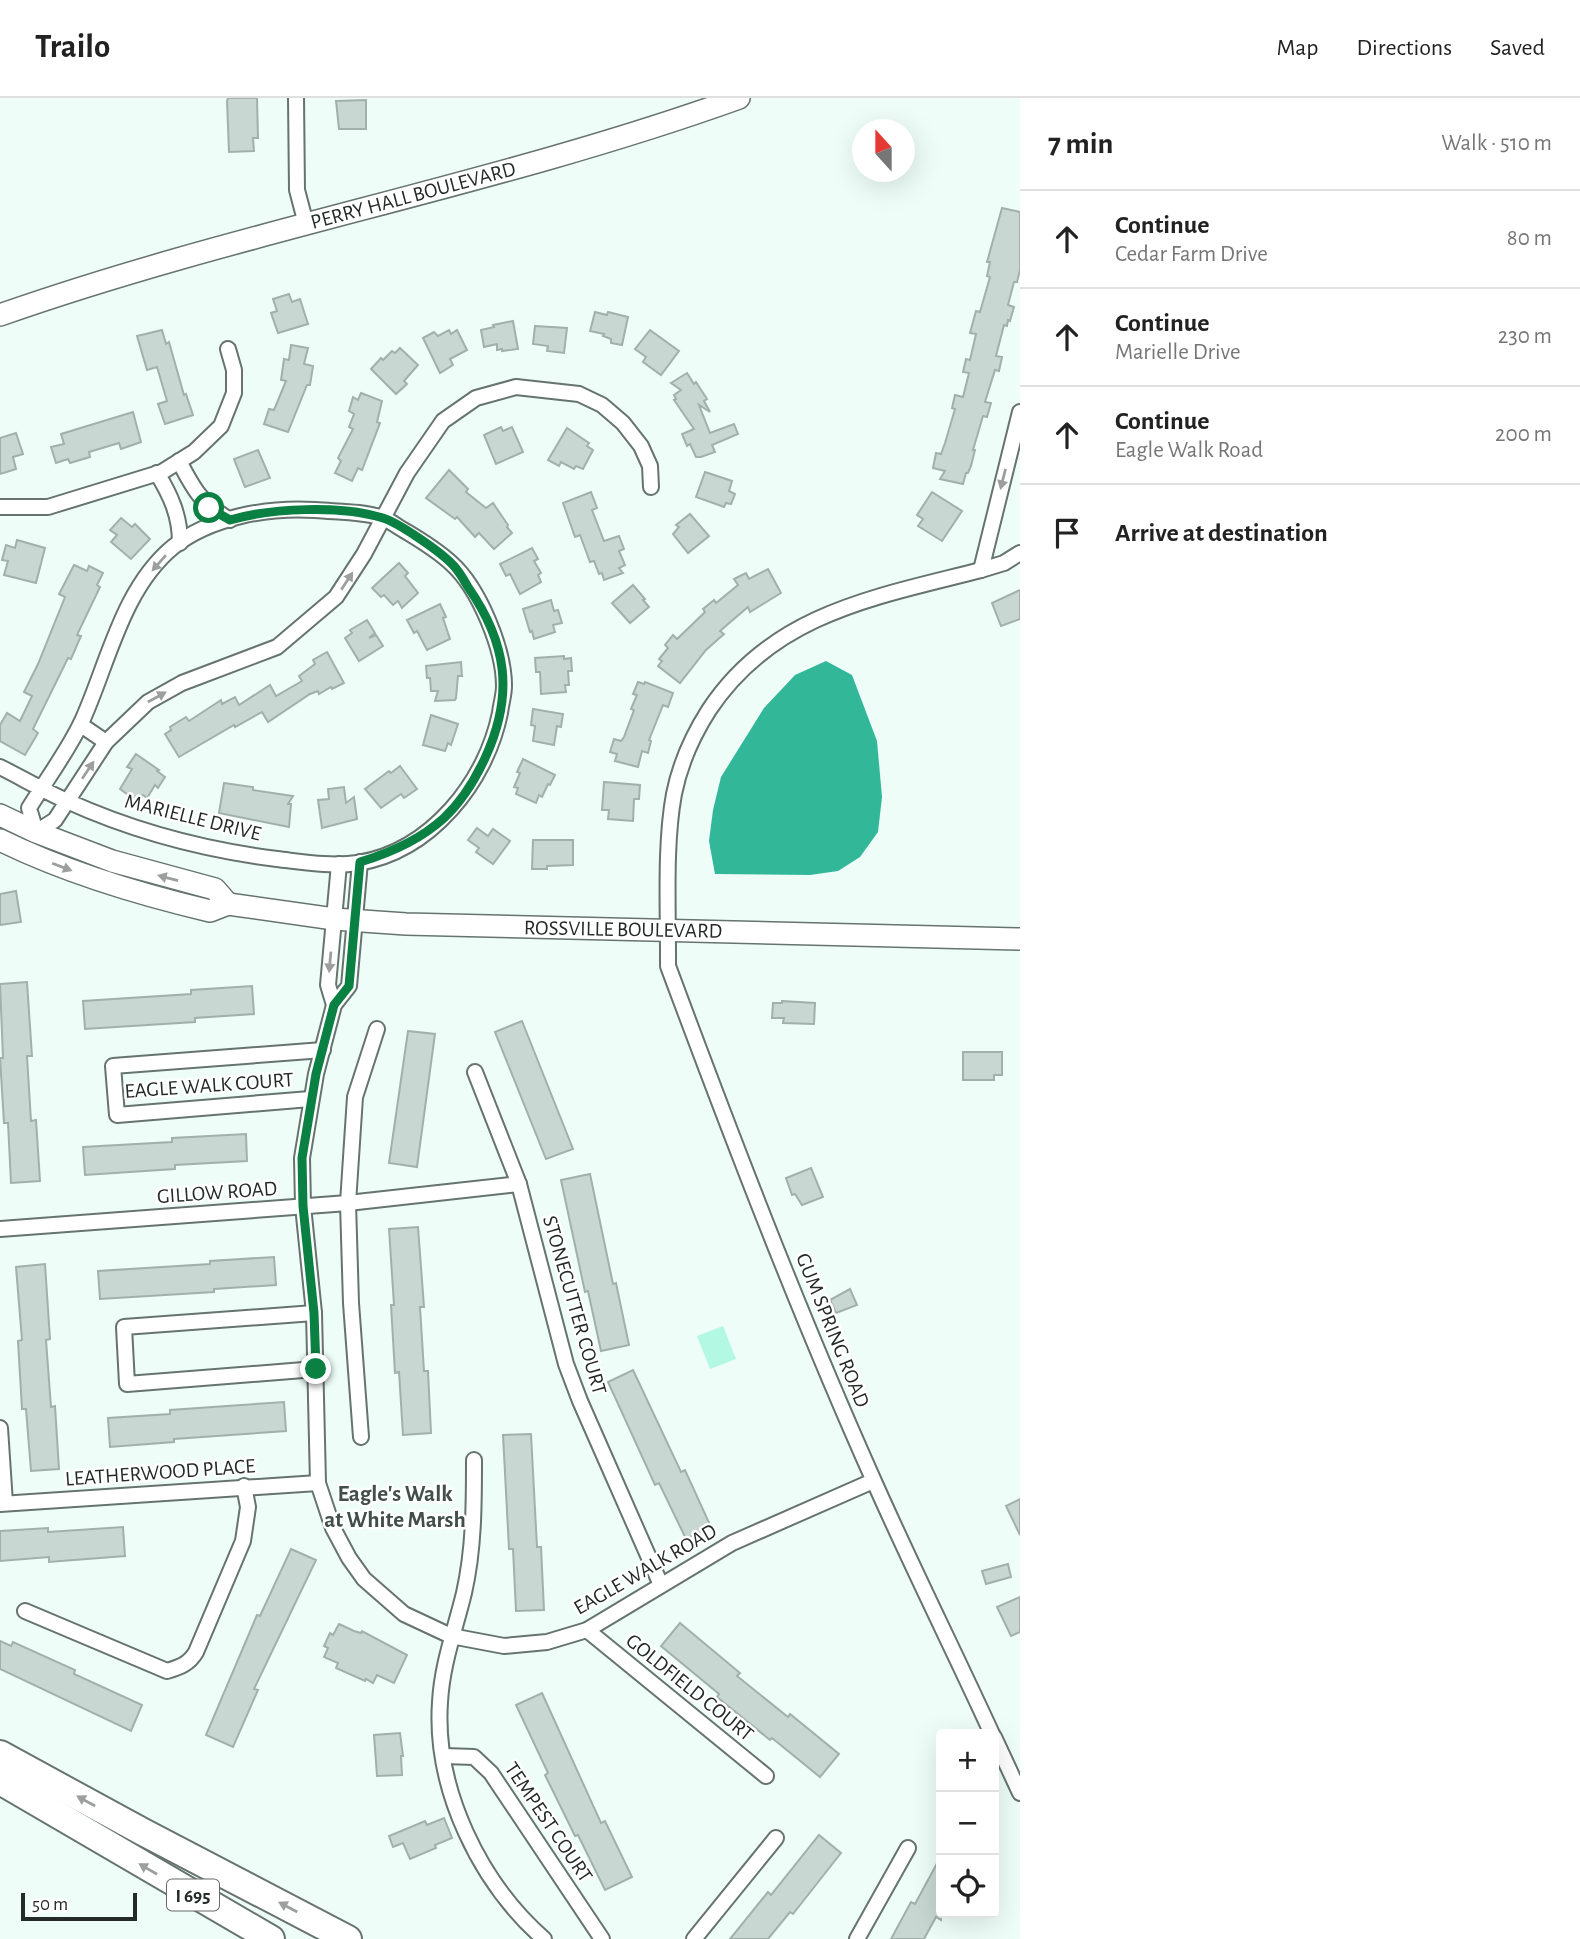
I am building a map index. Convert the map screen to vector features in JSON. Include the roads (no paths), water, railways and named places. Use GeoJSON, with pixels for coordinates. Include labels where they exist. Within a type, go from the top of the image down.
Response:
{"type":"FeatureCollection","features":[{"type":"Feature","properties":{"kind":"highway"},"geometry":{"type":"LineString","coordinates":[[0,1754],[348,1939]]}},
{"type":"Feature","properties":{"kind":"highway","name":"I 695"},"geometry":{"type":"LineString","coordinates":[[0,1781],[271,1939]]}},
{"type":"Feature","properties":{"kind":"main road","name":"PERRY HALL BOULEVARD"},"geometry":{"type":"LineString","coordinates":[[0,315],[84,286],[548,158],[739,98]]}},
{"type":"Feature","properties":{"kind":"main road","name":"PERRY HALL BOULEVARD"},"geometry":{"type":"LineString","coordinates":[[0,301],[84,286]]}},
{"type":"Feature","properties":{"kind":"main road","name":"ROSSVILLE BOULEVARD"},"geometry":{"type":"LineString","coordinates":[[0,815],[36,832],[134,868],[215,889],[228,904]]}},
{"type":"Feature","properties":{"kind":"main road","name":"ROSSVILLE BOULEVARD"},"geometry":{"type":"LineString","coordinates":[[0,840],[72,871],[138,893],[210,911],[228,904],[356,921],[1020,939]]}},
{"type":"Feature","properties":{"kind":"street"},"geometry":{"type":"LineString","coordinates":[[296,98],[298,190],[306,224]]}},
{"type":"Feature","properties":{"kind":"street"},"geometry":{"type":"LineString","coordinates":[[0,508],[48,507],[158,473],[194,452],[221,426],[234,393],[234,370],[228,349]]}},
{"type":"Feature","properties":{"kind":"street"},"geometry":{"type":"LineString","coordinates":[[384,518],[301,509],[248,515],[203,530],[180,543],[158,563],[127,610],[81,725],[29,808],[36,832],[55,820],[106,742],[148,702],[182,683],[277,647],[336,597],[364,554],[384,518],[407,473],[443,421],[476,398],[516,387],[579,394],[602,405],[623,423],[641,446],[650,466],[651,487]]}},
{"type":"Feature","properties":{"kind":"street"},"geometry":{"type":"LineString","coordinates":[[981,569],[1020,412]]}},
{"type":"Feature","properties":{"kind":"street"},"geometry":{"type":"LineString","coordinates":[[179,461],[209,508],[230,520]]}},
{"type":"Feature","properties":{"kind":"street"},"geometry":{"type":"LineString","coordinates":[[158,473],[172,498],[180,524],[180,543]]}},
{"type":"Feature","properties":{"kind":"street","name":"MARIELLE DRIVE"},"geometry":{"type":"LineString","coordinates":[[0,767],[66,801],[144,831],[234,854],[339,864],[360,862],[397,849],[445,817],[475,780],[495,735],[505,688],[501,657],[491,625],[454,565],[384,518]]}},
{"type":"Feature","properties":{"kind":"street","name":"GUM SPRING ROAD"},"geometry":{"type":"LineString","coordinates":[[990,1729],[873,1481],[668,966],[670,835],[675,792],[689,747],[701,722],[735,676],[755,656],[777,640],[826,615],[1004,563],[1020,553]]}},
{"type":"Feature","properties":{"kind":"street"},"geometry":{"type":"LineString","coordinates":[[81,725],[106,742]]}},
{"type":"Feature","properties":{"kind":"street"},"geometry":{"type":"LineString","coordinates":[[356,921],[360,862]]}},
{"type":"Feature","properties":{"kind":"street"},"geometry":{"type":"LineString","coordinates":[[334,919],[339,864]]}},
{"type":"Feature","properties":{"kind":"street","name":"EAGLE WALK ROAD"},"geometry":{"type":"LineString","coordinates":[[334,919],[328,985],[334,1005]]}},
{"type":"Feature","properties":{"kind":"street","name":"EAGLE WALK ROAD"},"geometry":{"type":"LineString","coordinates":[[356,921],[349,986],[334,1005],[310,1099],[302,1158],[303,1206],[314,1313],[318,1483],[333,1528],[349,1558],[365,1579],[404,1614],[451,1636],[469,1641],[515,1646],[547,1642],[587,1630],[732,1543],[873,1481]]}},
{"type":"Feature","properties":{"kind":"street"},"geometry":{"type":"LineString","coordinates":[[361,1437],[351,1303],[348,1203],[355,1097],[377,1029]]}},
{"type":"Feature","properties":{"kind":"street","name":"EAGLE WALK COURT"},"geometry":{"type":"LineString","coordinates":[[310,1099],[117,1115],[113,1066],[323,1050]]}},
{"type":"Feature","properties":{"kind":"street","name":"STONECUTTER COURT"},"geometry":{"type":"LineString","coordinates":[[475,1072],[519,1184],[566,1364],[662,1585]]}},
{"type":"Feature","properties":{"kind":"street","name":"GILLOW ROAD"},"geometry":{"type":"LineString","coordinates":[[0,1229],[348,1203],[519,1184]]}},
{"type":"Feature","properties":{"kind":"street"},"geometry":{"type":"LineString","coordinates":[[314,1313],[124,1327],[127,1384],[316,1369]]}},
{"type":"Feature","properties":{"kind":"street","name":"LEATHERWOOD PLACE"},"geometry":{"type":"LineString","coordinates":[[0,1428],[2,1503],[318,1483]]}},
{"type":"Feature","properties":{"kind":"street"},"geometry":{"type":"LineString","coordinates":[[474,1460],[470,1559],[464,1593],[451,1636],[439,1703],[444,1756],[459,1816],[475,1852],[507,1902],[544,1939]]}},
{"type":"Feature","properties":{"kind":"street"},"geometry":{"type":"LineString","coordinates":[[25,1611],[167,1671],[181,1667],[191,1661],[196,1651],[243,1541],[248,1507],[244,1486]]}},
{"type":"Feature","properties":{"kind":"street","name":"GOLDFIELD COURT"},"geometry":{"type":"LineString","coordinates":[[587,1630],[766,1776]]}},
{"type":"Feature","properties":{"kind":"street","name":"GUM SPRING ROAD"},"geometry":{"type":"LineString","coordinates":[[999,1749],[1020,1793]]}},
{"type":"Feature","properties":{"kind":"street","name":"TEMPEST COURT"},"geometry":{"type":"LineString","coordinates":[[444,1756],[474,1757],[491,1773],[602,1939]]}},
{"type":"Feature","properties":{"kind":"street"},"geometry":{"type":"LineString","coordinates":[[694,1939],[776,1838]]}},
{"type":"Feature","properties":{"kind":"street"},"geometry":{"type":"LineString","coordinates":[[857,1939],[908,1847]]}},
{"type":"Feature","properties":{"kind":"district","name":"Eagle's Walk at White Marsh"},"geometry":{"type":"Point","coordinates":[395,1506]}}]}
